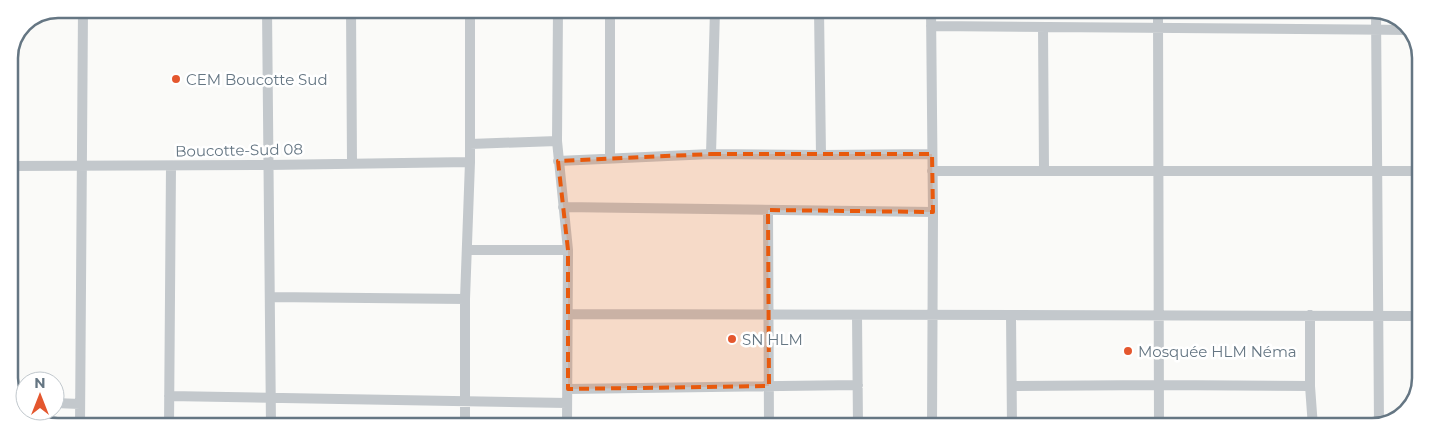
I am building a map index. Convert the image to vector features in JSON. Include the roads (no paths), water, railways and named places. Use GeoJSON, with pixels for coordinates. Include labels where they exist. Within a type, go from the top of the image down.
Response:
{"type":"FeatureCollection","features":[{"type":"Feature","properties":{"kind":"street"},"geometry":{"type":"LineString","coordinates":[[80,418],[83,18]]}},
{"type":"Feature","properties":{"kind":"street"},"geometry":{"type":"LineString","coordinates":[[267,18],[272,418]]}},
{"type":"Feature","properties":{"kind":"street"},"geometry":{"type":"LineString","coordinates":[[351,18],[352,163]]}},
{"type":"Feature","properties":{"kind":"street"},"geometry":{"type":"LineString","coordinates":[[464,418],[465,299],[470,162],[470,18]]}},
{"type":"Feature","properties":{"kind":"street"},"geometry":{"type":"LineString","coordinates":[[558,18],[556,141],[568,250],[566,418]]}},
{"type":"Feature","properties":{"kind":"street"},"geometry":{"type":"LineString","coordinates":[[610,18],[610,158]]}},
{"type":"Feature","properties":{"kind":"street"},"geometry":{"type":"LineString","coordinates":[[711,154],[715,18]]}},
{"type":"Feature","properties":{"kind":"street"},"geometry":{"type":"LineString","coordinates":[[819,18],[821,155]]}},
{"type":"Feature","properties":{"kind":"street"},"geometry":{"type":"LineString","coordinates":[[930,18],[933,212],[932,418]]}},
{"type":"Feature","properties":{"kind":"street"},"geometry":{"type":"LineString","coordinates":[[1158,18],[1158,418]]}},
{"type":"Feature","properties":{"kind":"street"},"geometry":{"type":"LineString","coordinates":[[1376,18],[1379,418]]}},
{"type":"Feature","properties":{"kind":"street"},"geometry":{"type":"LineString","coordinates":[[930,26],[1402,30]]}},
{"type":"Feature","properties":{"kind":"street"},"geometry":{"type":"LineString","coordinates":[[1043,27],[1044,170]]}},
{"type":"Feature","properties":{"kind":"street"},"geometry":{"type":"LineString","coordinates":[[470,144],[556,141]]}},
{"type":"Feature","properties":{"kind":"street"},"geometry":{"type":"LineString","coordinates":[[558,161],[711,154],[932,154]]}},
{"type":"Feature","properties":{"kind":"street","name":"Boucotte-Sud 08"},"geometry":{"type":"LineString","coordinates":[[18,166],[470,162]]}},
{"type":"Feature","properties":{"kind":"street"},"geometry":{"type":"LineString","coordinates":[[169,418],[171,166]]}},
{"type":"Feature","properties":{"kind":"street"},"geometry":{"type":"LineString","coordinates":[[932,171],[1412,171]]}},
{"type":"Feature","properties":{"kind":"street"},"geometry":{"type":"LineString","coordinates":[[563,207],[933,212]]}},
{"type":"Feature","properties":{"kind":"street"},"geometry":{"type":"LineString","coordinates":[[768,210],[769,418]]}},
{"type":"Feature","properties":{"kind":"street"},"geometry":{"type":"LineString","coordinates":[[468,250],[568,250]]}},
{"type":"Feature","properties":{"kind":"street"},"geometry":{"type":"LineString","coordinates":[[270,298],[465,299]]}},
{"type":"Feature","properties":{"kind":"street"},"geometry":{"type":"LineString","coordinates":[[568,314],[1158,314],[1412,316]]}},
{"type":"Feature","properties":{"kind":"street"},"geometry":{"type":"LineString","coordinates":[[857,315],[858,418]]}},
{"type":"Feature","properties":{"kind":"street"},"geometry":{"type":"LineString","coordinates":[[1011,315],[1012,418]]}},
{"type":"Feature","properties":{"kind":"street"},"geometry":{"type":"LineString","coordinates":[[1310,315],[1310,386],[1312,418]]}},
{"type":"Feature","properties":{"kind":"street"},"geometry":{"type":"LineString","coordinates":[[568,388],[858,385]]}},
{"type":"Feature","properties":{"kind":"street"},"geometry":{"type":"LineString","coordinates":[[1012,386],[1310,386]]}},
{"type":"Feature","properties":{"kind":"street"},"geometry":{"type":"LineString","coordinates":[[169,396],[567,404]]}},
{"type":"Feature","properties":{"kind":"street"},"geometry":{"type":"LineString","coordinates":[[65,403],[80,404]]}},
{"type":"Feature","properties":{"kind":"place","name":"CEM Boucotte Sud"},"geometry":{"type":"Point","coordinates":[176,79]}},
{"type":"Feature","properties":{"kind":"place","name":"SN HLM"},"geometry":{"type":"Point","coordinates":[732,339]}},
{"type":"Feature","properties":{"kind":"place","name":"Mosquée HLM Néma"},"geometry":{"type":"Point","coordinates":[1128,351]}}]}
